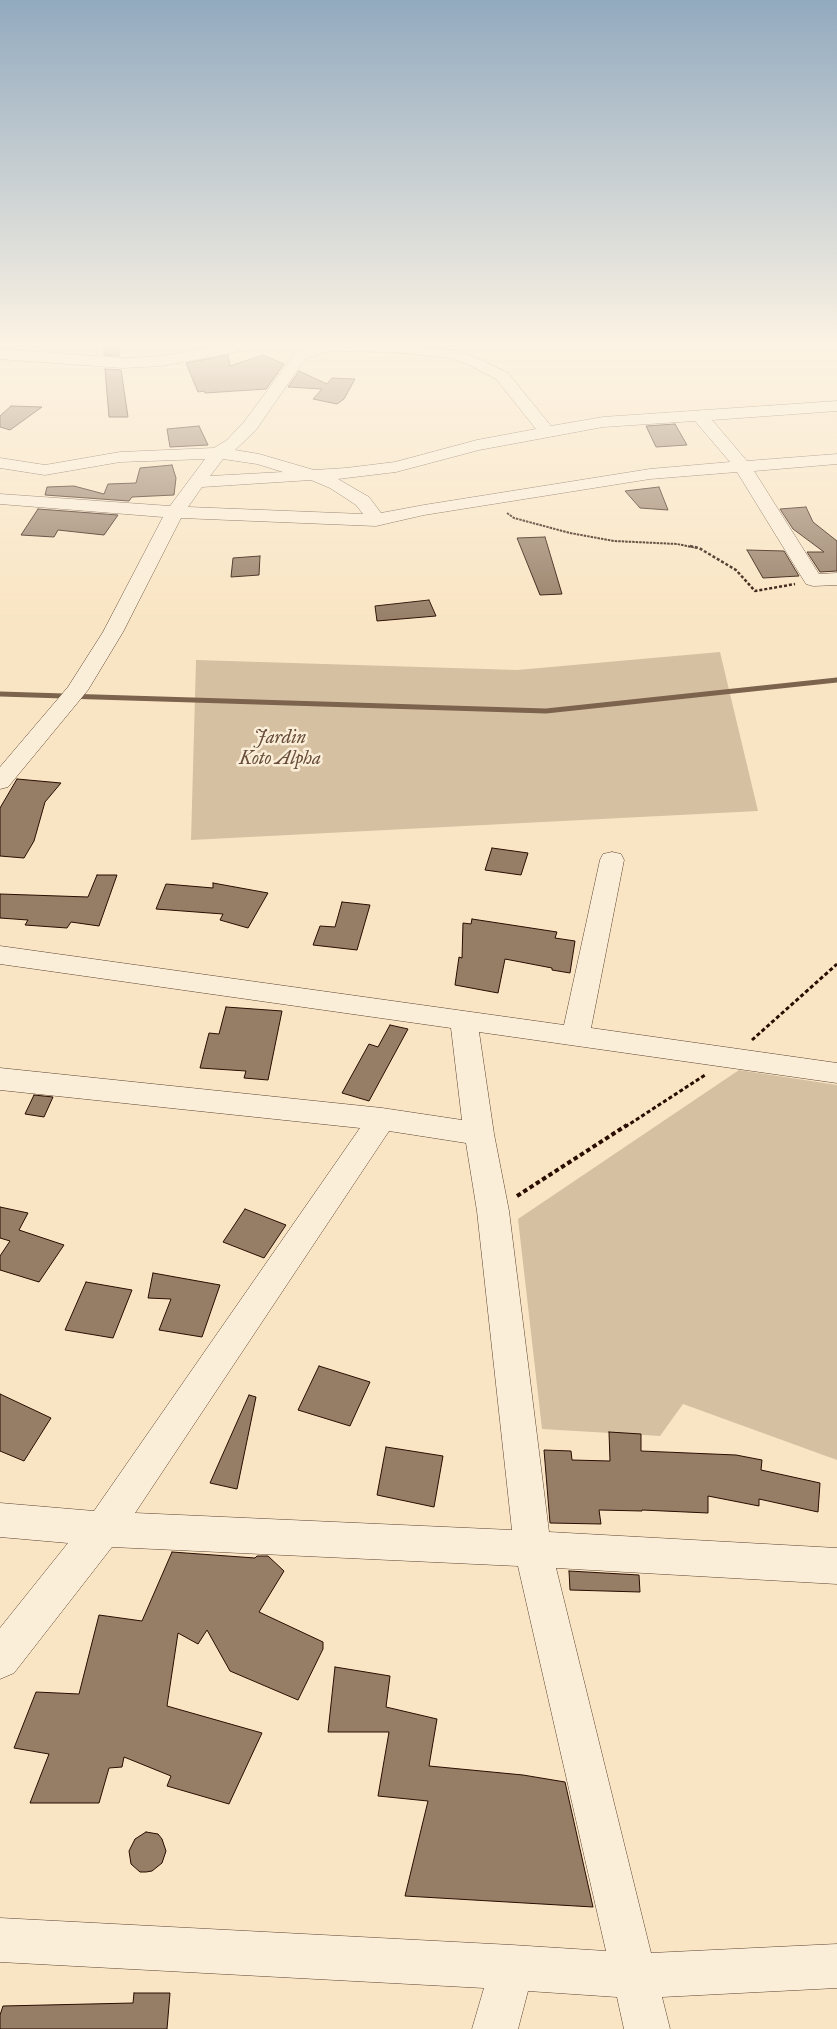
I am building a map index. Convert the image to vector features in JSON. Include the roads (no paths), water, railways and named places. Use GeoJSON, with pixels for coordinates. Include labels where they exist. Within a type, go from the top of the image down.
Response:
{"type":"FeatureCollection","features":[{"type":"Feature","properties":{"kind":"street"},"geometry":{"type":"LineString","coordinates":[[0,782],[78,690],[113,632],[175,512],[218,453],[234,444],[241,436]]}},
{"type":"Feature","properties":{"kind":"street"},"geometry":{"type":"LineString","coordinates":[[197,482],[346,473],[396,467],[477,445],[527,436]]}},
{"type":"Feature","properties":{"kind":"street"},"geometry":{"type":"LineString","coordinates":[[716,436],[742,466],[813,580],[837,579]]}},
{"type":"Feature","properties":{"kind":"street"},"geometry":{"type":"LineString","coordinates":[[0,463],[45,470],[120,457],[218,453],[259,459],[336,484],[363,501],[376,520]]}},
{"type":"Feature","properties":{"kind":"street"},"geometry":{"type":"LineString","coordinates":[[0,499],[175,512],[376,520],[424,510],[650,474],[837,459]]}},
{"type":"Feature","properties":{"kind":"street"},"geometry":{"type":"LineString","coordinates":[[575,1037],[612,860]]}},
{"type":"Feature","properties":{"kind":"street"},"geometry":{"type":"LineString","coordinates":[[0,955],[464,1022],[837,1073]]}},
{"type":"Feature","properties":{"kind":"street"},"geometry":{"type":"LineString","coordinates":[[464,1022],[479,1134],[493,1211],[533,1549],[647,2029]]}},
{"type":"Feature","properties":{"kind":"street"},"geometry":{"type":"LineString","coordinates":[[0,1079],[382,1119],[479,1134]]}},
{"type":"Feature","properties":{"kind":"street"},"geometry":{"type":"LineString","coordinates":[[0,1659],[103,1529],[382,1119]]}},
{"type":"Feature","properties":{"kind":"street"},"geometry":{"type":"LineString","coordinates":[[0,1520],[103,1529],[533,1549],[837,1566]]}},
{"type":"Feature","properties":{"kind":"street"},"geometry":{"type":"LineString","coordinates":[[0,1940],[512,1967],[634,1976],[837,1966]]}},
{"type":"Feature","properties":{"kind":"street"},"geometry":{"type":"LineString","coordinates":[[495,2029],[512,1967]]}},
{"type":"Feature","properties":{"kind":"waterway"},"geometry":{"type":"LineString","coordinates":[[0,694],[546,711],[837,680]]}},
{"type":"Feature","properties":{"kind":"park label","name":"Jardin Koto Alpha"},"geometry":{"type":"Point","coordinates":[280,750]}}]}
